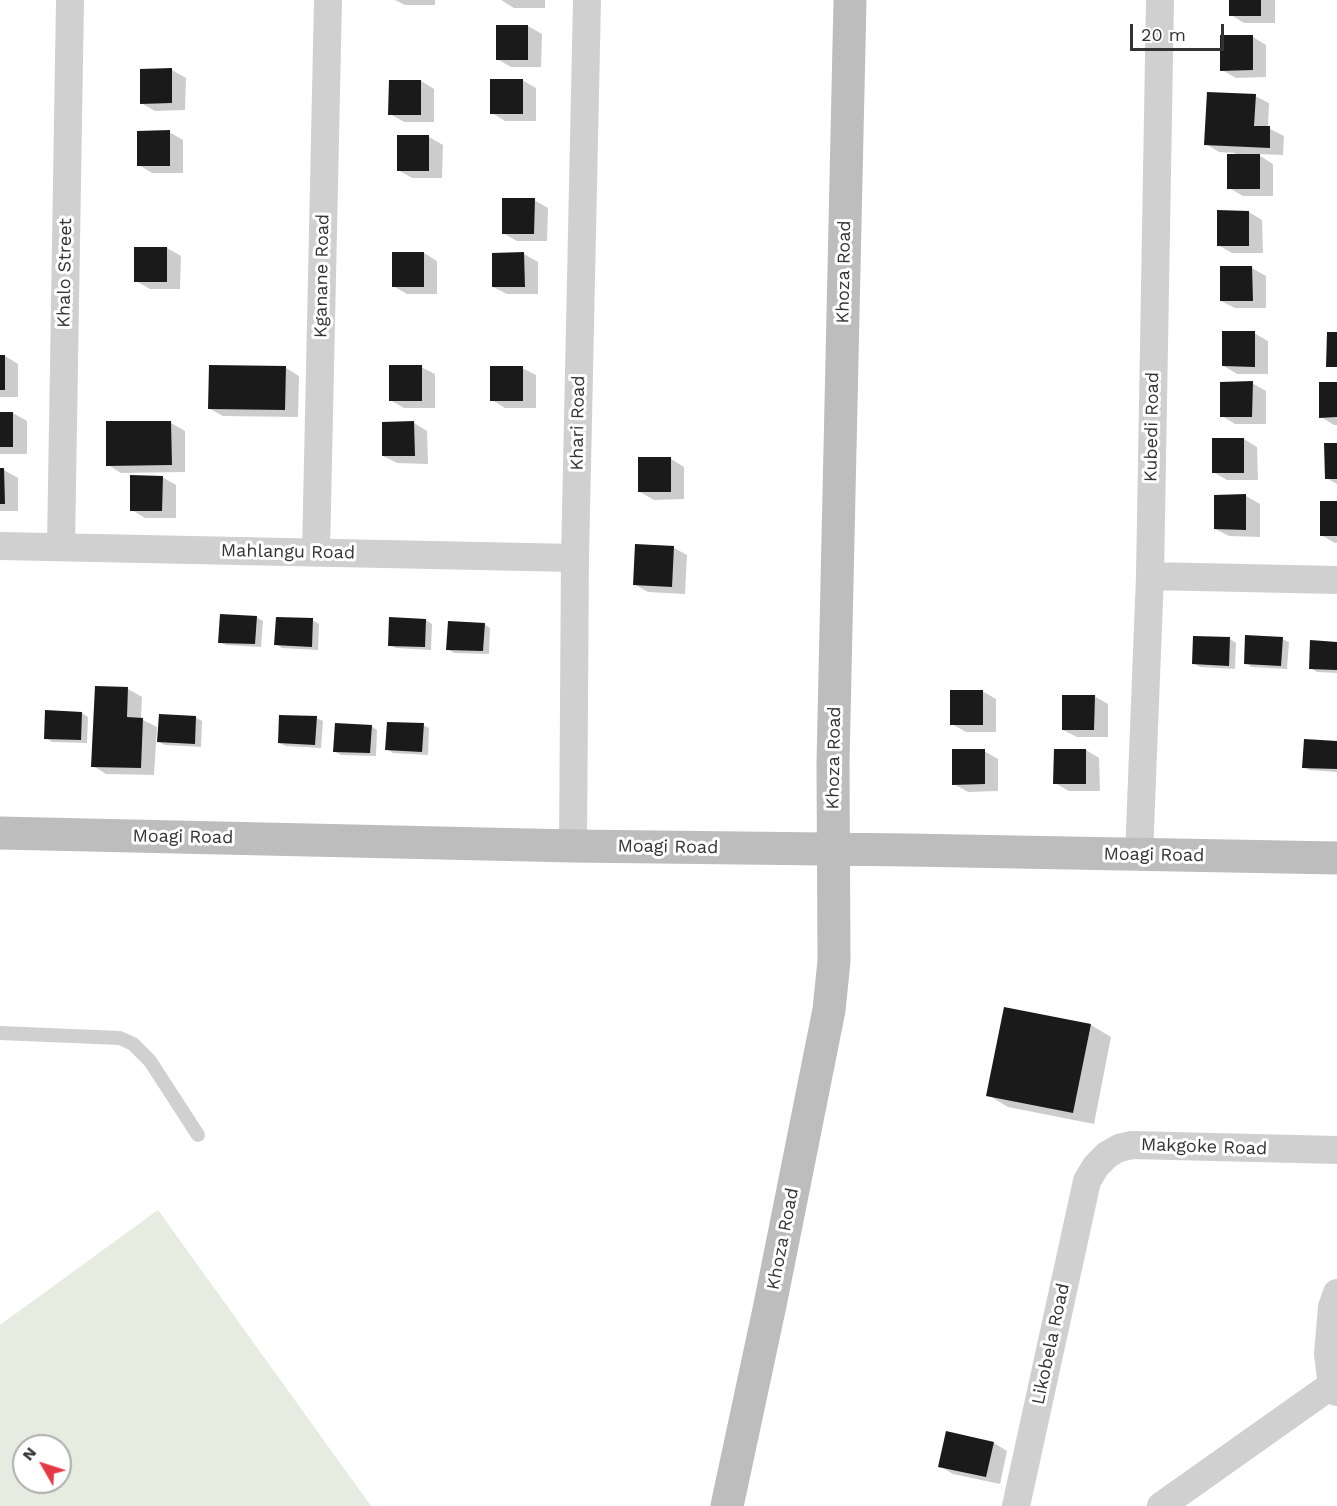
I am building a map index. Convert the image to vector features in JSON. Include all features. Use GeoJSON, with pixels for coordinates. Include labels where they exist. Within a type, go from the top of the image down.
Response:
{"type":"FeatureCollection","features":[{"type":"Feature","properties":{"kind":"street","name":"Khalo Street"},"geometry":{"type":"LineString","coordinates":[[61,547],[70,0]]}},
{"type":"Feature","properties":{"kind":"street","name":"Kganane Road"},"geometry":{"type":"LineString","coordinates":[[316,553],[328,0]]}},
{"type":"Feature","properties":{"kind":"street","name":"Khari Road"},"geometry":{"type":"LineString","coordinates":[[573,846],[575,558],[587,0]]}},
{"type":"Feature","properties":{"kind":"street","name":"Khoza Road"},"geometry":{"type":"LineString","coordinates":[[727,1506],[829,1010],[835,919],[832,850],[850,0]]}},
{"type":"Feature","properties":{"kind":"street","name":"Kubedi Road"},"geometry":{"type":"LineString","coordinates":[[1139,855],[1150,576],[1160,0]]}},
{"type":"Feature","properties":{"kind":"street","name":"Mahlangu Road"},"geometry":{"type":"LineString","coordinates":[[0,546],[575,558]]}},
{"type":"Feature","properties":{"kind":"street"},"geometry":{"type":"LineString","coordinates":[[1150,576],[1337,580]]}},
{"type":"Feature","properties":{"kind":"street","name":"Moagi Road"},"geometry":{"type":"LineString","coordinates":[[0,833],[573,846],[1337,858]]}},
{"type":"Feature","properties":{"kind":"street","name":"Makgoke Road"},"geometry":{"type":"LineString","coordinates":[[1087,1181],[1096,1166],[1107,1155],[1119,1148],[1132,1145],[1337,1150]]}},
{"type":"Feature","properties":{"kind":"street","name":"Likobela Road"},"geometry":{"type":"LineString","coordinates":[[1016,1506],[1087,1181]]}},
{"type":"Feature","properties":{"kind":"street"},"geometry":{"type":"LineString","coordinates":[[1161,1506],[1335,1388],[1328,1354],[1329,1326],[1337,1293]]}},
{"type":"Feature","properties":{"kind":"lane"},"geometry":{"type":"LineString","coordinates":[[0,1033],[120,1038],[133,1044],[150,1061],[198,1135]]}},
{"type":"Feature","properties":{"kind":"shaded area"},"geometry":{"type":"Polygon","coordinates":[[[158,1210],[371,1506],[0,1506],[0,1325],[158,1210]]]}},
{"type":"Feature","properties":{"kind":"building"},"geometry":{"type":"Polygon","coordinates":[[[1229,0],[1261,0],[1261,16],[1229,16],[1229,0]]]}},
{"type":"Feature","properties":{"kind":"building"},"geometry":{"type":"Polygon","coordinates":[[[496,25],[528,25],[528,60],[496,60],[496,25]]]}},
{"type":"Feature","properties":{"kind":"building"},"geometry":{"type":"Polygon","coordinates":[[[1220,35],[1253,35],[1253,70],[1220,71],[1220,35]]]}},
{"type":"Feature","properties":{"kind":"building"},"geometry":{"type":"Polygon","coordinates":[[[172,68],[172,103],[140,104],[140,69],[172,68]]]}},
{"type":"Feature","properties":{"kind":"building"},"geometry":{"type":"Polygon","coordinates":[[[490,79],[523,79],[523,114],[490,114],[490,79]]]}},
{"type":"Feature","properties":{"kind":"building"},"geometry":{"type":"Polygon","coordinates":[[[389,80],[421,80],[421,115],[388,115],[389,80]]]}},
{"type":"Feature","properties":{"kind":"building"},"geometry":{"type":"Polygon","coordinates":[[[1207,92],[1256,94],[1254,126],[1270,126],[1270,148],[1204,145],[1207,92]]]}},
{"type":"Feature","properties":{"kind":"building"},"geometry":{"type":"Polygon","coordinates":[[[170,130],[170,166],[137,166],[137,131],[170,130]]]}},
{"type":"Feature","properties":{"kind":"building"},"geometry":{"type":"Polygon","coordinates":[[[397,135],[429,135],[429,171],[397,171],[397,135]]]}},
{"type":"Feature","properties":{"kind":"building"},"geometry":{"type":"Polygon","coordinates":[[[1227,154],[1260,154],[1260,189],[1227,189],[1227,154]]]}},
{"type":"Feature","properties":{"kind":"building"},"geometry":{"type":"Polygon","coordinates":[[[502,198],[535,198],[534,234],[502,234],[502,198]]]}},
{"type":"Feature","properties":{"kind":"building"},"geometry":{"type":"Polygon","coordinates":[[[1217,210],[1249,211],[1249,246],[1217,246],[1217,210]]]}},
{"type":"Feature","properties":{"kind":"building"},"geometry":{"type":"Polygon","coordinates":[[[134,247],[167,247],[167,282],[134,282],[134,247]]]}},
{"type":"Feature","properties":{"kind":"building"},"geometry":{"type":"Polygon","coordinates":[[[392,252],[424,252],[424,287],[392,287],[392,252]]]}},
{"type":"Feature","properties":{"kind":"building"},"geometry":{"type":"Polygon","coordinates":[[[524,252],[525,287],[492,287],[492,253],[524,252]]]}},
{"type":"Feature","properties":{"kind":"building"},"geometry":{"type":"Polygon","coordinates":[[[1220,266],[1252,266],[1253,301],[1220,301],[1220,266]]]}},
{"type":"Feature","properties":{"kind":"building"},"geometry":{"type":"Polygon","coordinates":[[[1222,331],[1255,331],[1255,367],[1222,366],[1222,331]]]}},
{"type":"Feature","properties":{"kind":"building"},"geometry":{"type":"Polygon","coordinates":[[[1327,332],[1337,332],[1337,367],[1326,367],[1327,332]]]}},
{"type":"Feature","properties":{"kind":"building"},"geometry":{"type":"Polygon","coordinates":[[[0,355],[5,355],[5,390],[0,390],[0,355]]]}},
{"type":"Feature","properties":{"kind":"building"},"geometry":{"type":"Polygon","coordinates":[[[209,365],[286,366],[285,410],[208,409],[209,365]]]}},
{"type":"Feature","properties":{"kind":"building"},"geometry":{"type":"Polygon","coordinates":[[[389,365],[422,365],[422,401],[389,401],[389,365]]]}},
{"type":"Feature","properties":{"kind":"building"},"geometry":{"type":"Polygon","coordinates":[[[490,366],[523,366],[523,401],[490,401],[490,366]]]}},
{"type":"Feature","properties":{"kind":"building"},"geometry":{"type":"Polygon","coordinates":[[[1253,381],[1252,417],[1220,417],[1220,382],[1253,381]]]}},
{"type":"Feature","properties":{"kind":"building"},"geometry":{"type":"Polygon","coordinates":[[[1319,382],[1337,382],[1337,417],[1319,418],[1319,382]]]}},
{"type":"Feature","properties":{"kind":"building"},"geometry":{"type":"Polygon","coordinates":[[[0,412],[13,412],[13,447],[0,447],[0,412]]]}},
{"type":"Feature","properties":{"kind":"building"},"geometry":{"type":"Polygon","coordinates":[[[106,421],[171,421],[172,465],[106,466],[106,421]]]}},
{"type":"Feature","properties":{"kind":"building"},"geometry":{"type":"Polygon","coordinates":[[[414,421],[415,456],[382,456],[382,422],[414,421]]]}},
{"type":"Feature","properties":{"kind":"building"},"geometry":{"type":"Polygon","coordinates":[[[1212,438],[1244,438],[1244,473],[1212,473],[1212,438]]]}},
{"type":"Feature","properties":{"kind":"building"},"geometry":{"type":"Polygon","coordinates":[[[1324,443],[1337,443],[1337,479],[1325,479],[1324,443]]]}},
{"type":"Feature","properties":{"kind":"building"},"geometry":{"type":"Polygon","coordinates":[[[638,457],[671,457],[671,492],[638,492],[638,457]]]}},
{"type":"Feature","properties":{"kind":"building"},"geometry":{"type":"Polygon","coordinates":[[[0,468],[4,468],[5,504],[0,504],[0,468]]]}},
{"type":"Feature","properties":{"kind":"building"},"geometry":{"type":"Polygon","coordinates":[[[130,475],[163,476],[162,511],[130,511],[130,475]]]}},
{"type":"Feature","properties":{"kind":"building"},"geometry":{"type":"Polygon","coordinates":[[[1246,494],[1246,530],[1214,529],[1214,495],[1246,494]]]}},
{"type":"Feature","properties":{"kind":"building"},"geometry":{"type":"Polygon","coordinates":[[[1320,501],[1337,501],[1337,536],[1320,536],[1320,501]]]}},
{"type":"Feature","properties":{"kind":"building"},"geometry":{"type":"Polygon","coordinates":[[[635,544],[674,546],[672,587],[633,585],[635,544]]]}},
{"type":"Feature","properties":{"kind":"building"},"geometry":{"type":"Polygon","coordinates":[[[220,614],[257,616],[255,644],[218,643],[220,614]]]}},
{"type":"Feature","properties":{"kind":"building"},"geometry":{"type":"Polygon","coordinates":[[[276,617],[313,618],[312,647],[274,645],[276,617]]]}},
{"type":"Feature","properties":{"kind":"building"},"geometry":{"type":"Polygon","coordinates":[[[389,617],[426,619],[425,647],[388,646],[389,617]]]}},
{"type":"Feature","properties":{"kind":"building"},"geometry":{"type":"Polygon","coordinates":[[[448,621],[485,623],[483,651],[446,650],[448,621]]]}},
{"type":"Feature","properties":{"kind":"building"},"geometry":{"type":"Polygon","coordinates":[[[1245,635],[1283,637],[1281,666],[1244,664],[1245,635]]]}},
{"type":"Feature","properties":{"kind":"building"},"geometry":{"type":"Polygon","coordinates":[[[1193,636],[1230,637],[1229,666],[1192,664],[1193,636]]]}},
{"type":"Feature","properties":{"kind":"building"},"geometry":{"type":"Polygon","coordinates":[[[1310,640],[1337,642],[1337,670],[1309,669],[1310,640]]]}},
{"type":"Feature","properties":{"kind":"building"},"geometry":{"type":"Polygon","coordinates":[[[95,686],[128,687],[127,717],[143,718],[141,768],[91,767],[95,686]]]}},
{"type":"Feature","properties":{"kind":"building"},"geometry":{"type":"Polygon","coordinates":[[[950,690],[983,690],[983,725],[950,725],[950,690]]]}},
{"type":"Feature","properties":{"kind":"building"},"geometry":{"type":"Polygon","coordinates":[[[1062,695],[1095,695],[1094,730],[1062,730],[1062,695]]]}},
{"type":"Feature","properties":{"kind":"building"},"geometry":{"type":"Polygon","coordinates":[[[45,710],[82,712],[81,740],[44,739],[45,710]]]}},
{"type":"Feature","properties":{"kind":"building"},"geometry":{"type":"Polygon","coordinates":[[[159,714],[196,716],[195,744],[157,742],[159,714]]]}},
{"type":"Feature","properties":{"kind":"building"},"geometry":{"type":"Polygon","coordinates":[[[279,715],[317,716],[315,745],[278,743],[279,715]]]}},
{"type":"Feature","properties":{"kind":"building"},"geometry":{"type":"Polygon","coordinates":[[[387,722],[424,723],[422,752],[385,750],[387,722]]]}},
{"type":"Feature","properties":{"kind":"building"},"geometry":{"type":"Polygon","coordinates":[[[335,723],[372,725],[370,753],[333,752],[335,723]]]}},
{"type":"Feature","properties":{"kind":"building"},"geometry":{"type":"Polygon","coordinates":[[[1304,739],[1337,741],[1337,769],[1302,768],[1304,739]]]}},
{"type":"Feature","properties":{"kind":"building"},"geometry":{"type":"Polygon","coordinates":[[[952,749],[985,749],[985,784],[952,785],[952,749]]]}},
{"type":"Feature","properties":{"kind":"building"},"geometry":{"type":"Polygon","coordinates":[[[1054,749],[1086,749],[1086,784],[1053,784],[1054,749]]]}},
{"type":"Feature","properties":{"kind":"building"},"geometry":{"type":"Polygon","coordinates":[[[1004,1007],[1091,1024],[1073,1113],[986,1096],[1004,1007]]]}},
{"type":"Feature","properties":{"kind":"building"},"geometry":{"type":"Polygon","coordinates":[[[946,1431],[994,1442],[986,1477],[938,1467],[946,1431]]]}}]}
